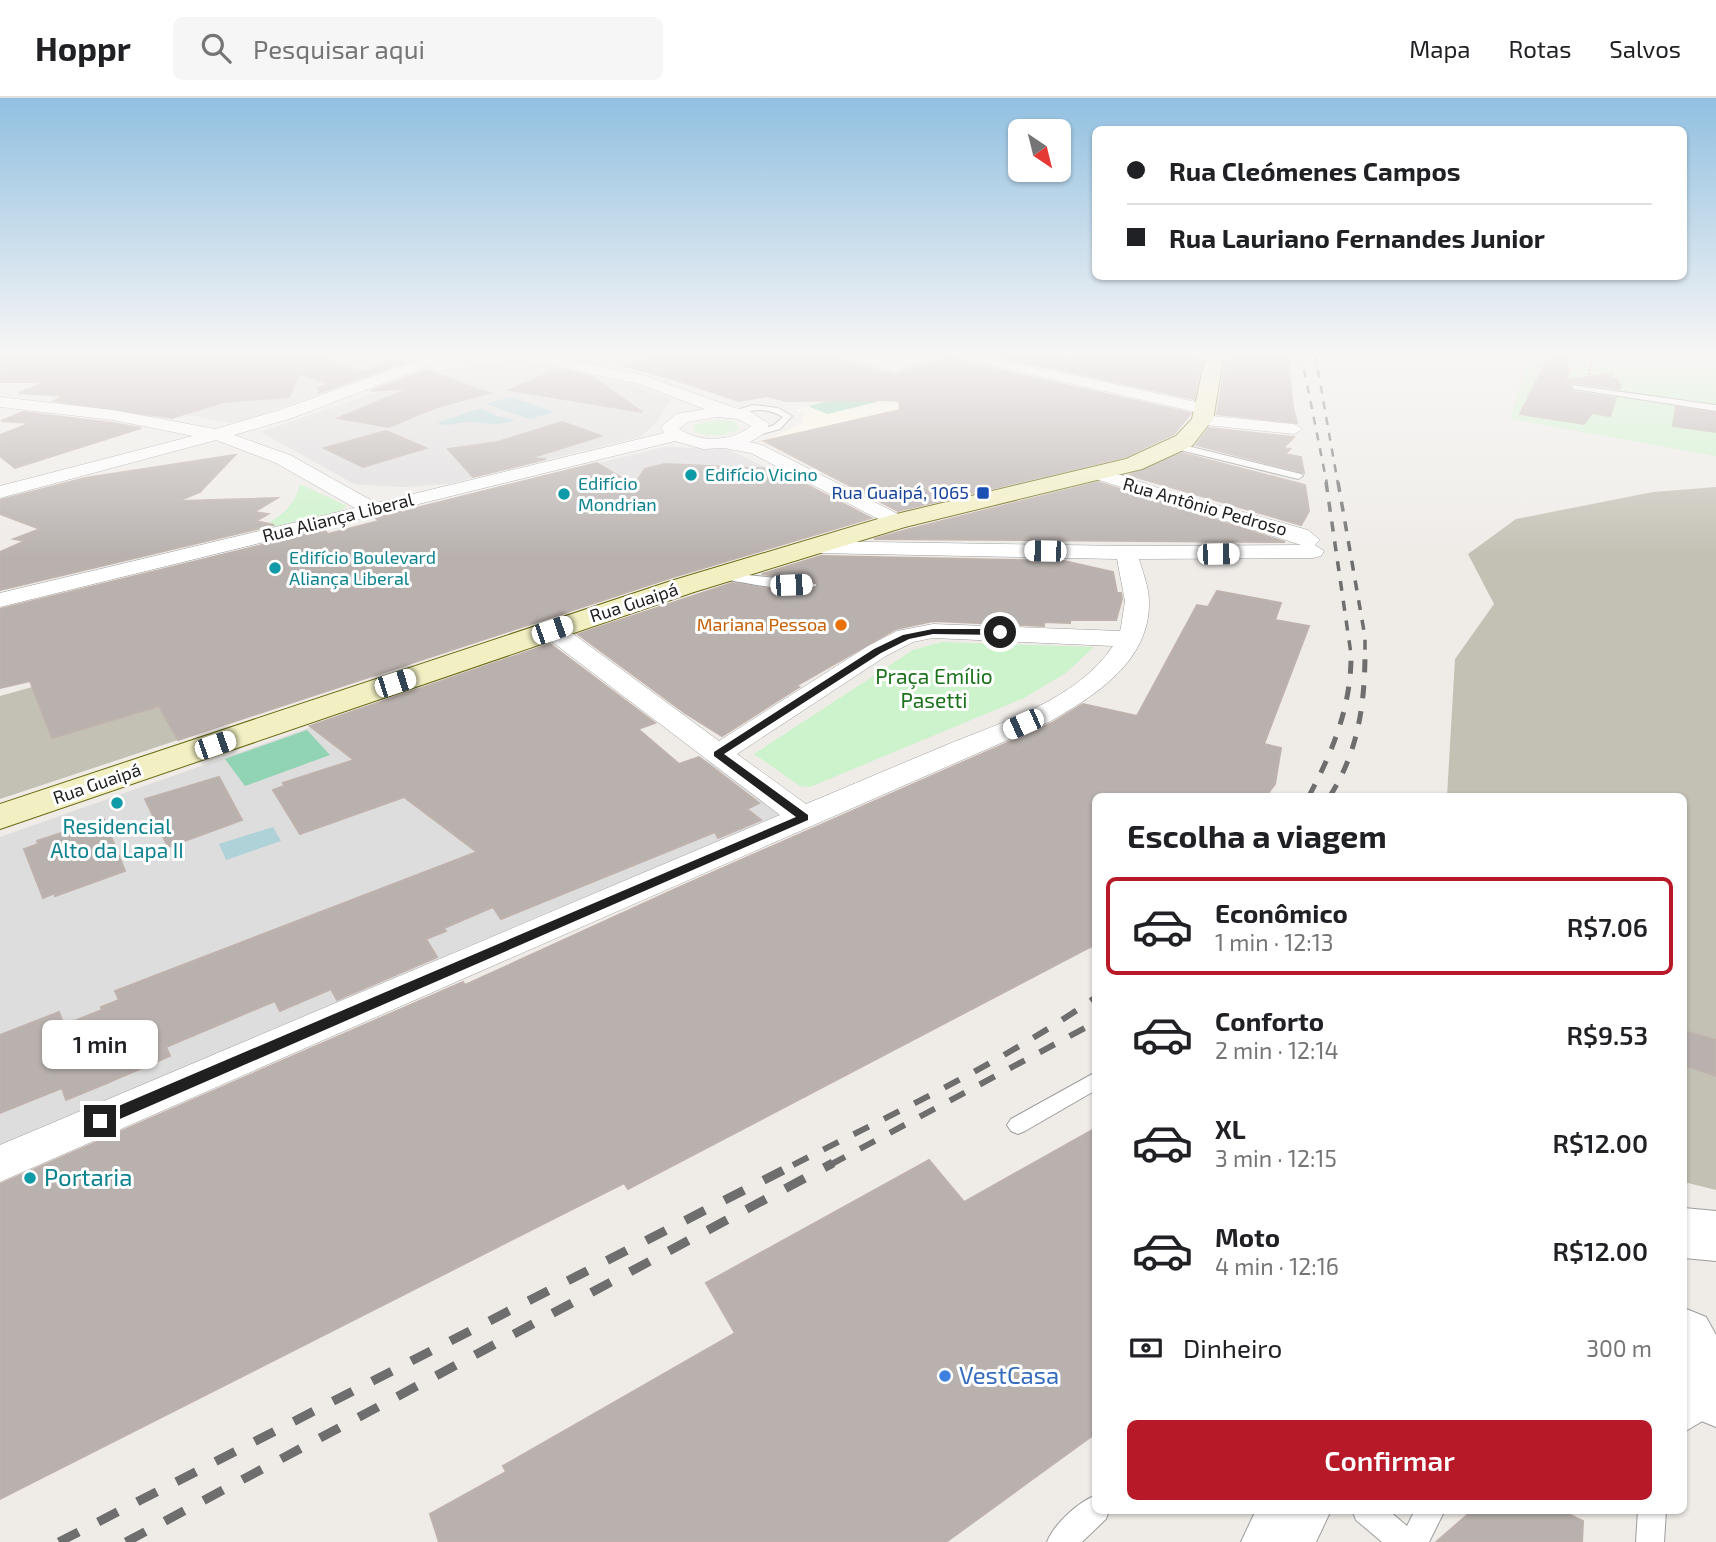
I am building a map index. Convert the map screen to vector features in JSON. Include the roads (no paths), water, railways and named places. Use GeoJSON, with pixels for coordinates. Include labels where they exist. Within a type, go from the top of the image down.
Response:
{"type":"FeatureCollection","features":[{"type":"Feature","properties":{"kind":"main road","name":"Rua Guaipá"},"geometry":{"type":"LineString","coordinates":[[0,817],[721,575],[897,521],[1135,464],[1184,441],[1198,421]]}},
{"type":"Feature","properties":{"kind":"street"},"geometry":{"type":"LineString","coordinates":[[147,421],[218,435],[282,460],[374,510]]}},
{"type":"Feature","properties":{"kind":"street"},"geometry":{"type":"LineString","coordinates":[[0,492],[262,421]]}},
{"type":"Feature","properties":{"kind":"street"},"geometry":{"type":"LineString","coordinates":[[675,421],[671,431],[675,436],[694,441],[751,441],[897,521]]}},
{"type":"Feature","properties":{"kind":"street"},"geometry":{"type":"LineString","coordinates":[[751,441],[760,428],[757,421]]}},
{"type":"Feature","properties":{"kind":"street"},"geometry":{"type":"LineString","coordinates":[[1248,421],[1294,429]]}},
{"type":"Feature","properties":{"kind":"street","name":"Rua Aliança Liberal"},"geometry":{"type":"LineString","coordinates":[[0,600],[675,436]]}},
{"type":"Feature","properties":{"kind":"street","name":"Rua Antônio Pedroso"},"geometry":{"type":"LineString","coordinates":[[1100,474],[1163,496],[1300,535],[1311,546],[1127,553]]}},
{"type":"Feature","properties":{"kind":"street"},"geometry":{"type":"LineString","coordinates":[[0,1164],[1041,715],[1078,694],[1115,665],[1130,639],[1138,605],[1127,553],[816,546]]}},
{"type":"Feature","properties":{"kind":"street"},"geometry":{"type":"LineString","coordinates":[[552,630],[804,818]]}},
{"type":"Feature","properties":{"kind":"street"},"geometry":{"type":"LineString","coordinates":[[718,754],[877,651],[906,636],[933,631],[1130,639]]}},
{"type":"Feature","properties":{"kind":"street"},"geometry":{"type":"LineString","coordinates":[[1687,1233],[1716,1236]]}},
{"type":"Feature","properties":{"kind":"street"},"geometry":{"type":"LineString","coordinates":[[1687,1344],[1716,1397]]}},
{"type":"Feature","properties":{"kind":"street"},"geometry":{"type":"LineString","coordinates":[[1276,1542],[1294,1514]]}},
{"type":"Feature","properties":{"kind":"lane"},"geometry":{"type":"LineString","coordinates":[[751,441],[785,421]]}},
{"type":"Feature","properties":{"kind":"lane"},"geometry":{"type":"LineString","coordinates":[[1175,446],[1298,476]]}},
{"type":"Feature","properties":{"kind":"lane"},"geometry":{"type":"LineString","coordinates":[[721,575],[791,585],[811,584]]}},
{"type":"Feature","properties":{"kind":"lane"},"geometry":{"type":"LineString","coordinates":[[1018,1125],[1092,1082]]}},
{"type":"Feature","properties":{"kind":"lane"},"geometry":{"type":"LineString","coordinates":[[1687,1417],[1716,1397]]}},
{"type":"Feature","properties":{"kind":"lane"},"geometry":{"type":"LineString","coordinates":[[1061,1542],[1092,1514]]}},
{"type":"Feature","properties":{"kind":"lane"},"geometry":{"type":"LineString","coordinates":[[1371,1514],[1404,1542]]}},
{"type":"Feature","properties":{"kind":"lane"},"geometry":{"type":"LineString","coordinates":[[1413,1542],[1429,1514]]}},
{"type":"Feature","properties":{"kind":"lane"},"geometry":{"type":"LineString","coordinates":[[1650,1542],[1652,1514]]}},
{"type":"Feature","properties":{"kind":"water"},"geometry":{"type":"Polygon","coordinates":[[[442,421],[511,421],[498,424],[437,423],[442,421]]]}},
{"type":"Feature","properties":{"kind":"water"},"geometry":{"type":"Polygon","coordinates":[[[273,827],[281,841],[226,860],[219,844],[273,827]]]}},
{"type":"Feature","properties":{"kind":"railway"},"geometry":{"type":"LineString","coordinates":[[1314,421],[1327,484]]}},
{"type":"Feature","properties":{"kind":"railway"},"geometry":{"type":"LineString","coordinates":[[1327,421],[1338,484]]}},
{"type":"Feature","properties":{"kind":"railway"},"geometry":{"type":"LineString","coordinates":[[1326,482],[1351,653]]}},
{"type":"Feature","properties":{"kind":"railway"},"geometry":{"type":"LineString","coordinates":[[1338,482],[1365,637],[1365,652]]}},
{"type":"Feature","properties":{"kind":"railway"},"geometry":{"type":"LineString","coordinates":[[1332,793],[1347,762],[1358,727],[1365,652]]}},
{"type":"Feature","properties":{"kind":"railway"},"geometry":{"type":"LineString","coordinates":[[1310,793],[1339,727],[1348,690],[1351,653]]}},
{"type":"Feature","properties":{"kind":"railway"},"geometry":{"type":"LineString","coordinates":[[793,1165],[986,1065],[1092,1000]]}},
{"type":"Feature","properties":{"kind":"railway"},"geometry":{"type":"LineString","coordinates":[[830,1165],[1092,1024]]}},
{"type":"Feature","properties":{"kind":"railway"},"geometry":{"type":"LineString","coordinates":[[59,1542],[797,1163]]}},
{"type":"Feature","properties":{"kind":"railway"},"geometry":{"type":"LineString","coordinates":[[126,1542],[833,1163]]}},
{"type":"Feature","properties":{"kind":"place","name":"Edifício Vicino"},"geometry":{"type":"Point","coordinates":[691,475]}},
{"type":"Feature","properties":{"kind":"place","name":"Rua Guaipá, 1065"},"geometry":{"type":"Point","coordinates":[983,493]}},
{"type":"Feature","properties":{"kind":"place","name":"Edifício Mondrian"},"geometry":{"type":"Point","coordinates":[564,494]}},
{"type":"Feature","properties":{"kind":"place","name":"Edifício Boulevard Aliança Liberal"},"geometry":{"type":"Point","coordinates":[275,568]}},
{"type":"Feature","properties":{"kind":"place","name":"Mariana Pessoa"},"geometry":{"type":"Point","coordinates":[841,625]}},
{"type":"Feature","properties":{"kind":"place","name":"Residencial Alto da Lapa II"},"geometry":{"type":"Point","coordinates":[117,803]}},
{"type":"Feature","properties":{"kind":"place","name":"Portaria"},"geometry":{"type":"Point","coordinates":[30,1178]}},
{"type":"Feature","properties":{"kind":"place","name":"VestCasa"},"geometry":{"type":"Point","coordinates":[945,1376]}},
{"type":"Feature","properties":{"kind":"park label","name":"Praça Emílio Pasetti"},"geometry":{"type":"Point","coordinates":[934,689]}}]}
